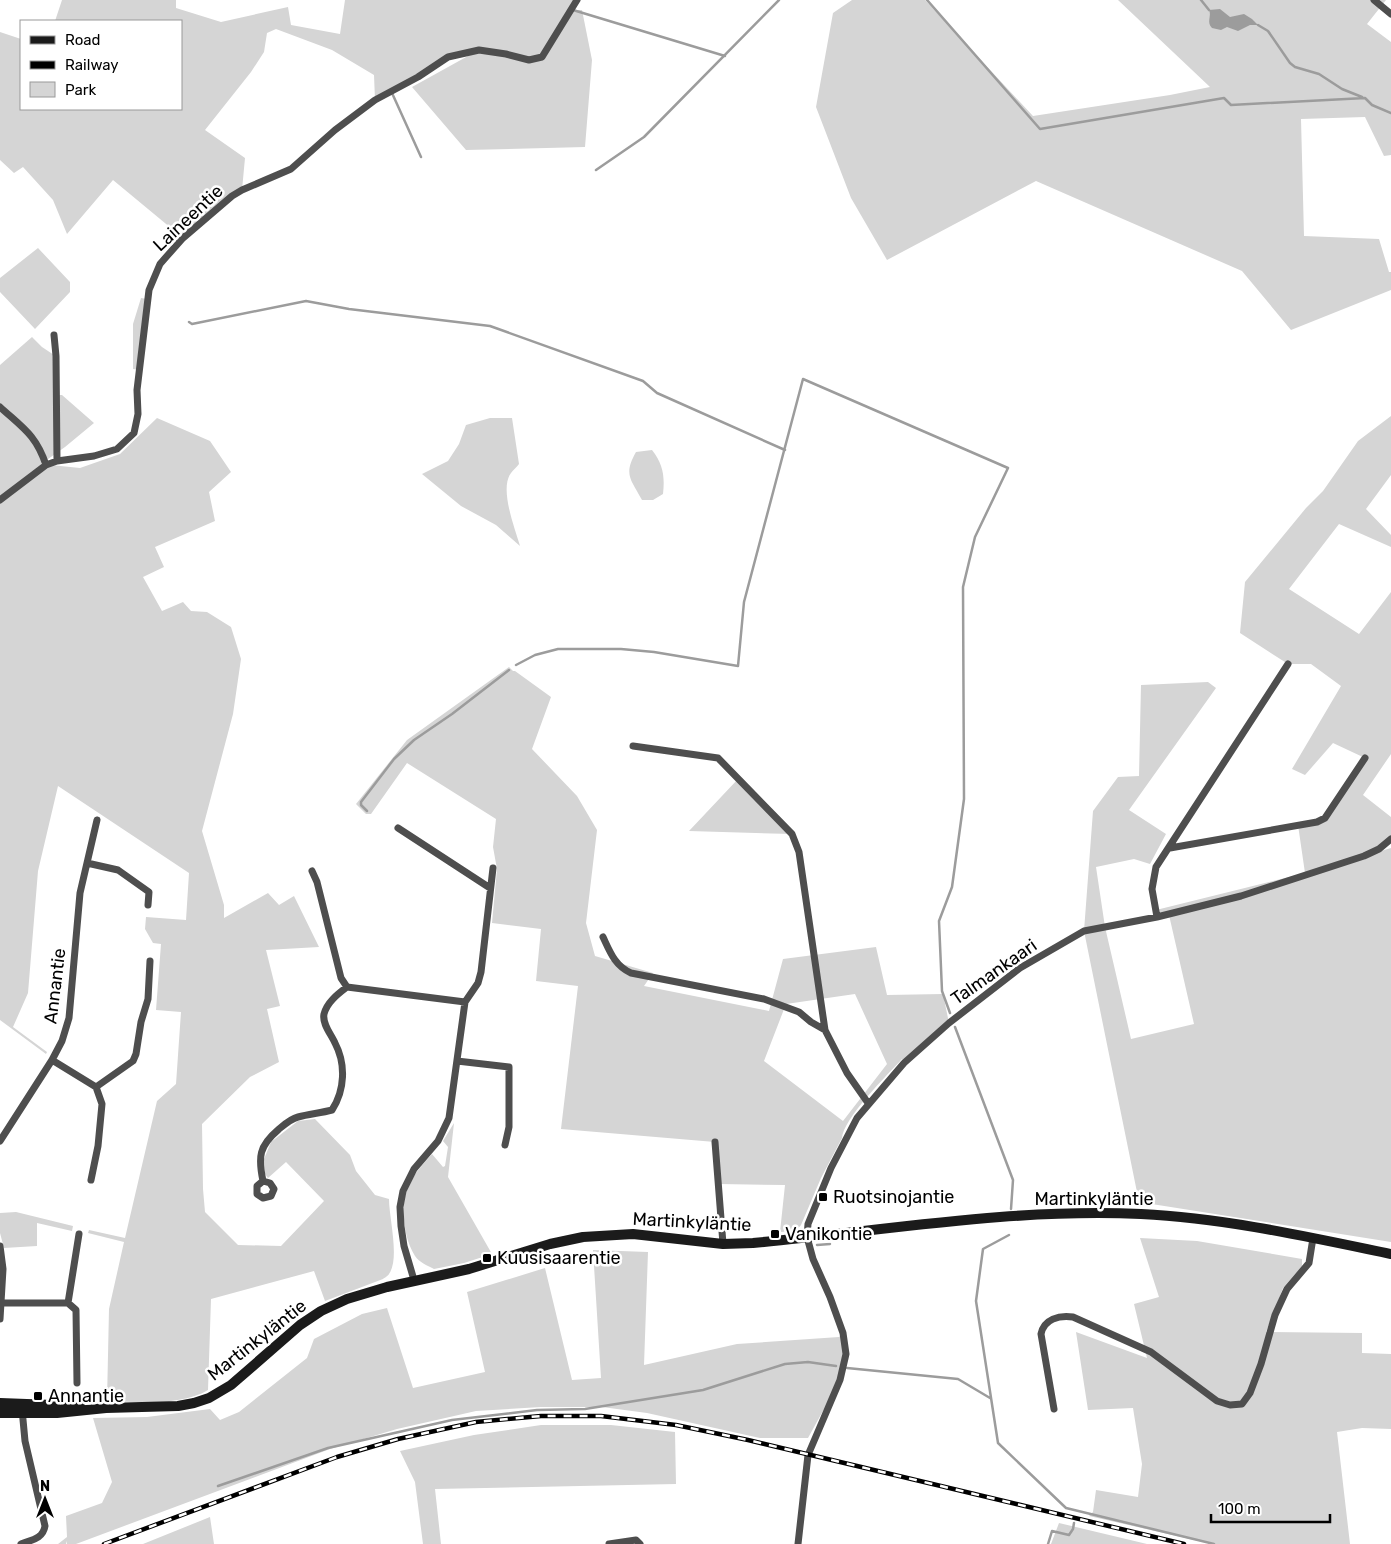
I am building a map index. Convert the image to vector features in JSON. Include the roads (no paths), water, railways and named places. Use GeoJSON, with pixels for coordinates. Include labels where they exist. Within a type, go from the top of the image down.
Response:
{"type":"FeatureCollection","features":[{"type":"Feature","properties":{"kind":"street","name":"Laineentie"},"geometry":{"type":"LineString","coordinates":[[0,500],[46,465],[57,461],[94,456],[117,449],[134,433],[138,414],[137,390],[149,290],[160,264],[197,226],[232,196],[291,169],[335,130],[375,100],[392,93],[448,57],[479,50],[529,60],[542,57],[577,0]]}},
{"type":"Feature","properties":{"kind":"street"},"geometry":{"type":"LineString","coordinates":[[1374,0],[1391,14]]}},
{"type":"Feature","properties":{"kind":"street"},"geometry":{"type":"LineString","coordinates":[[54,334],[57,461]]}},
{"type":"Feature","properties":{"kind":"street"},"geometry":{"type":"LineString","coordinates":[[0,407],[36,440],[41,448],[46,465]]}},
{"type":"Feature","properties":{"kind":"street"},"geometry":{"type":"LineString","coordinates":[[1157,917],[1152,889],[1156,867],[1288,664]]}},
{"type":"Feature","properties":{"kind":"street"},"geometry":{"type":"LineString","coordinates":[[633,746],[718,758],[792,834],[799,852],[825,1030],[847,1073],[868,1104]]}},
{"type":"Feature","properties":{"kind":"street"},"geometry":{"type":"LineString","coordinates":[[1170,848],[1317,822],[1325,818],[1365,758]]}},
{"type":"Feature","properties":{"kind":"street","name":"Annantie"},"geometry":{"type":"LineString","coordinates":[[0,1141],[52,1060],[62,1041],[69,1018],[80,893],[97,820]]}},
{"type":"Feature","properties":{"kind":"street"},"geometry":{"type":"LineString","coordinates":[[398,828],[490,888]]}},
{"type":"Feature","properties":{"kind":"street","name":"Talmankaari"},"geometry":{"type":"LineString","coordinates":[[807,1238],[808,1224],[831,1168],[857,1118],[868,1104],[904,1063],[949,1023],[1020,968],[1084,931],[1157,917],[1241,896],[1364,856],[1379,849],[1391,839]]}},
{"type":"Feature","properties":{"kind":"street"},"geometry":{"type":"LineString","coordinates":[[87,863],[118,870],[149,892],[148,905]]}},
{"type":"Feature","properties":{"kind":"street"},"geometry":{"type":"LineString","coordinates":[[414,1280],[404,1246],[400,1207],[403,1190],[414,1168],[438,1141],[449,1118],[465,1002],[478,983],[481,972],[492,868]]}},
{"type":"Feature","properties":{"kind":"street"},"geometry":{"type":"LineString","coordinates":[[312,871],[317,882],[341,978],[347,987]]}},
{"type":"Feature","properties":{"kind":"street"},"geometry":{"type":"LineString","coordinates":[[603,937],[611,956],[618,965],[631,973],[764,999],[799,1012],[825,1030]]}},
{"type":"Feature","properties":{"kind":"street"},"geometry":{"type":"LineString","coordinates":[[96,1086],[133,1061],[148,999],[150,961]]}},
{"type":"Feature","properties":{"kind":"street"},"geometry":{"type":"LineString","coordinates":[[263,1181],[260,1159],[262,1148],[269,1138],[286,1123],[297,1117],[332,1110],[338,1100],[344,1068],[341,1055],[324,1021],[324,1014],[333,999],[347,987],[465,1002]]}},
{"type":"Feature","properties":{"kind":"street"},"geometry":{"type":"LineString","coordinates":[[52,1060],[96,1086],[102,1104],[98,1146],[91,1180]]}},
{"type":"Feature","properties":{"kind":"street"},"geometry":{"type":"LineString","coordinates":[[457,1061],[509,1067],[509,1127],[505,1145]]}},
{"type":"Feature","properties":{"kind":"street"},"geometry":{"type":"LineString","coordinates":[[716,1142],[723,1244]]}},
{"type":"Feature","properties":{"kind":"street","name":"Martinkyläntie"},"geometry":{"type":"LineString","coordinates":[[22,1408],[178,1406],[209,1398],[231,1385],[300,1325],[320,1311],[347,1299],[414,1280],[468,1269],[544,1246],[583,1237],[633,1234],[723,1244],[807,1238],[971,1219],[1030,1215],[1141,1214],[1208,1220],[1391,1254]]}},
{"type":"Feature","properties":{"kind":"street"},"geometry":{"type":"LineString","coordinates":[[68,1303],[79,1234]]}},
{"type":"Feature","properties":{"kind":"street"},"geometry":{"type":"LineString","coordinates":[[798,1544],[808,1454],[840,1380],[846,1354],[843,1333],[830,1296],[813,1259],[807,1238]]}},
{"type":"Feature","properties":{"kind":"street"},"geometry":{"type":"LineString","coordinates":[[1054,1409],[1041,1334],[1042,1328],[1048,1322],[1062,1316],[1073,1317],[1151,1352],[1217,1401],[1242,1404],[1250,1393],[1261,1364],[1275,1315],[1286,1289],[1309,1263],[1313,1238]]}},
{"type":"Feature","properties":{"kind":"street"},"geometry":{"type":"LineString","coordinates":[[0,1246],[3,1269],[0,1319]]}},
{"type":"Feature","properties":{"kind":"street"},"geometry":{"type":"LineString","coordinates":[[1,1303],[68,1303],[76,1310],[77,1382]]}},
{"type":"Feature","properties":{"kind":"street"},"geometry":{"type":"LineString","coordinates":[[0,1403],[22,1408]]}},
{"type":"Feature","properties":{"kind":"street"},"geometry":{"type":"LineString","coordinates":[[0,1413],[22,1408]]}},
{"type":"Feature","properties":{"kind":"street"},"geometry":{"type":"LineString","coordinates":[[21,1544],[40,1537],[44,1532],[45,1526],[25,1441],[22,1408]]}},
{"type":"Feature","properties":{"kind":"street"},"geometry":{"type":"LineString","coordinates":[[609,1544],[636,1540],[640,1544]]}},
{"type":"Feature","properties":{"kind":"waterway"},"geometry":{"type":"LineString","coordinates":[[596,170],[644,137],[779,0]]}},
{"type":"Feature","properties":{"kind":"waterway"},"geometry":{"type":"LineString","coordinates":[[927,0],[1040,129],[1224,98],[1231,105],[1365,98],[1372,105],[1391,113]]}},
{"type":"Feature","properties":{"kind":"waterway"},"geometry":{"type":"LineString","coordinates":[[1201,0],[1209,10]]}},
{"type":"Feature","properties":{"kind":"waterway"},"geometry":{"type":"LineString","coordinates":[[573,10],[725,56]]}},
{"type":"Feature","properties":{"kind":"waterway"},"geometry":{"type":"LineString","coordinates":[[1258,25],[1268,31],[1290,63],[1295,67],[1319,74],[1342,89],[1362,97]]}},
{"type":"Feature","properties":{"kind":"waterway"},"geometry":{"type":"LineString","coordinates":[[392,93],[421,157]]}},
{"type":"Feature","properties":{"kind":"waterway"},"geometry":{"type":"LineString","coordinates":[[189,322],[192,324],[306,301],[349,309],[490,326],[643,381],[657,393],[785,450]]}},
{"type":"Feature","properties":{"kind":"waterway"},"geometry":{"type":"LineString","coordinates":[[516,665],[535,655],[558,649],[621,649],[654,652],[738,666],[744,602],[803,379],[1008,468],[975,537],[963,587],[964,799],[952,887],[939,921],[942,991],[950,1013]]}},
{"type":"Feature","properties":{"kind":"waterway"},"geometry":{"type":"LineString","coordinates":[[367,811],[361,805],[361,802],[394,759],[414,740],[452,714],[509,670]]}},
{"type":"Feature","properties":{"kind":"waterway"},"geometry":{"type":"LineString","coordinates":[[955,1027],[1013,1180],[1011,1209]]}},
{"type":"Feature","properties":{"kind":"waterway"},"geometry":{"type":"LineString","coordinates":[[1009,1235],[983,1249],[976,1301],[998,1443],[1066,1508],[1214,1544]]}},
{"type":"Feature","properties":{"kind":"waterway"},"geometry":{"type":"LineString","coordinates":[[817,1245],[830,1244]]}},
{"type":"Feature","properties":{"kind":"waterway"},"geometry":{"type":"LineString","coordinates":[[218,1486],[328,1448],[452,1420],[537,1410],[585,1409],[703,1390],[785,1364],[808,1362],[836,1366]]}},
{"type":"Feature","properties":{"kind":"waterway"},"geometry":{"type":"LineString","coordinates":[[847,1368],[958,1379],[990,1398]]}},
{"type":"Feature","properties":{"kind":"waterway"},"geometry":{"type":"LineString","coordinates":[[1048,1544],[1052,1531],[1069,1535],[1074,1523]]}},
{"type":"Feature","properties":{"kind":"railway"},"geometry":{"type":"LineString","coordinates":[[104,1544],[337,1457],[398,1439],[476,1422],[541,1416],[601,1416],[676,1425],[748,1440],[1184,1544]]}},
{"type":"Feature","properties":{"kind":"place","name":"Ruotsinojantie"},"geometry":{"type":"Point","coordinates":[823,1197]}},
{"type":"Feature","properties":{"kind":"place","name":"Vanikontie"},"geometry":{"type":"Point","coordinates":[775,1234]}},
{"type":"Feature","properties":{"kind":"place","name":"Kuusisaarentie"},"geometry":{"type":"Point","coordinates":[487,1258]}},
{"type":"Feature","properties":{"kind":"place","name":"Annantie"},"geometry":{"type":"Point","coordinates":[38,1396]}}]}
